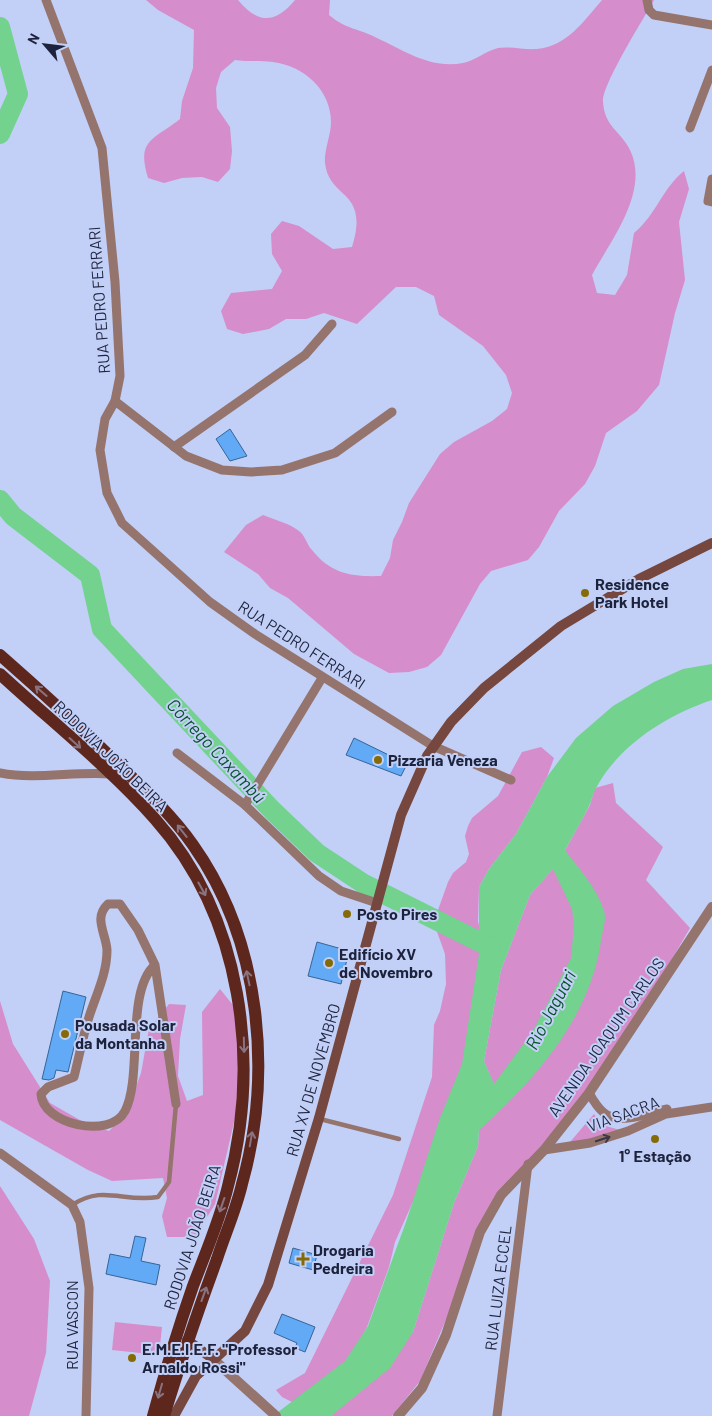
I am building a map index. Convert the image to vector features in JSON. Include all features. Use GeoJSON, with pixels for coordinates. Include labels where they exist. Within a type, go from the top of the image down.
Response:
{"type":"FeatureCollection","features":[{"type":"Feature","properties":{"kind":"main road","name":"RUA XV DE NOVEMBRO"},"geometry":{"type":"LineString","coordinates":[[174,1416],[196,1376],[245,1331],[268,1285],[318,1118],[401,814],[424,761],[433,746],[451,722],[484,688],[561,626],[639,579],[712,543]]}},
{"type":"Feature","properties":{"kind":"main road","name":"RODOVIA JOÃO BEIRA"},"geometry":{"type":"LineString","coordinates":[[0,655],[58,706],[165,809],[194,846],[225,904],[238,938],[248,976],[258,1043],[258,1099],[242,1184],[182,1336],[153,1416]]}},
{"type":"Feature","properties":{"kind":"main road","name":"RODOVIA JOÃO BEIRA"},"geometry":{"type":"LineString","coordinates":[[0,674],[112,774],[156,820],[185,858],[212,907],[226,945],[240,1009],[244,1043],[243,1098],[237,1145],[228,1188],[182,1336]]}},
{"type":"Feature","properties":{"kind":"main road"},"geometry":{"type":"LineString","coordinates":[[164,1416],[182,1336],[213,1359]]}},
{"type":"Feature","properties":{"kind":"street","name":"RUA PEDRO FERRARI"},"geometry":{"type":"LineString","coordinates":[[46,0],[102,148],[120,376],[116,401],[105,419],[100,450],[106,493],[122,523],[210,602],[322,678],[433,746],[511,780]]}},
{"type":"Feature","properties":{"kind":"street"},"geometry":{"type":"LineString","coordinates":[[647,0],[649,10],[654,15],[712,25]]}},
{"type":"Feature","properties":{"kind":"street"},"geometry":{"type":"LineString","coordinates":[[690,128],[712,70]]}},
{"type":"Feature","properties":{"kind":"street"},"geometry":{"type":"LineString","coordinates":[[710,202],[712,179]]}},
{"type":"Feature","properties":{"kind":"street"},"geometry":{"type":"LineString","coordinates":[[174,447],[304,355],[332,324]]}},
{"type":"Feature","properties":{"kind":"street"},"geometry":{"type":"LineString","coordinates":[[116,401],[186,456],[222,470],[282,470],[335,453],[392,412]]}},
{"type":"Feature","properties":{"kind":"street"},"geometry":{"type":"LineString","coordinates":[[247,802],[322,678]]}},
{"type":"Feature","properties":{"kind":"street"},"geometry":{"type":"LineString","coordinates":[[177,753],[247,802],[319,876],[341,891],[377,902]]}},
{"type":"Feature","properties":{"kind":"street"},"geometry":{"type":"LineString","coordinates":[[0,773],[13,775],[85,772],[112,774]]}},
{"type":"Feature","properties":{"kind":"street"},"geometry":{"type":"LineString","coordinates":[[155,965],[148,972],[144,981],[133,1063],[133,1092],[125,1113],[113,1124],[103,1128],[74,1124],[48,1112],[41,1102],[41,1094],[48,1087],[74,1077],[89,1018],[102,983],[106,950],[100,917],[101,910],[108,904],[120,904],[138,930],[155,965],[176,1104]]}},
{"type":"Feature","properties":{"kind":"street","name":"AVENIDA JOAQUIM CARLOS"},"geometry":{"type":"LineString","coordinates":[[398,1416],[422,1388],[438,1353],[470,1269],[480,1232],[501,1195],[528,1164],[544,1150],[589,1093],[712,907]]}},
{"type":"Feature","properties":{"kind":"street","name":"VIA SACRA"},"geometry":{"type":"LineString","coordinates":[[589,1093],[604,1113],[612,1118],[712,1107]]}},
{"type":"Feature","properties":{"kind":"street","name":"VIA SACRA"},"geometry":{"type":"LineString","coordinates":[[544,1150],[590,1143],[628,1131],[665,1112],[712,1102]]}},
{"type":"Feature","properties":{"kind":"street"},"geometry":{"type":"LineString","coordinates":[[0,1153],[72,1205]]}},
{"type":"Feature","properties":{"kind":"street","name":"RUA LUIZA ECCEL"},"geometry":{"type":"LineString","coordinates":[[497,1416],[528,1164]]}},
{"type":"Feature","properties":{"kind":"street","name":"RUA VASCON"},"geometry":{"type":"LineString","coordinates":[[72,1205],[80,1222],[89,1288],[86,1416]]}},
{"type":"Feature","properties":{"kind":"street"},"geometry":{"type":"LineString","coordinates":[[213,1359],[276,1416]]}},
{"type":"Feature","properties":{"kind":"lane"},"geometry":{"type":"LineString","coordinates":[[72,1205],[85,1196],[104,1194],[142,1200],[158,1197],[168,1182],[176,1104]]}},
{"type":"Feature","properties":{"kind":"lane"},"geometry":{"type":"LineString","coordinates":[[318,1118],[399,1139]]}},
{"type":"Feature","properties":{"kind":"shaded area"},"geometry":{"type":"Polygon","coordinates":[[[146,0],[238,0],[245,8],[260,17],[266,18],[280,13],[295,0],[330,0],[329,15],[341,24],[370,35],[418,58],[451,64],[467,62],[498,48],[537,49],[548,47],[574,32],[602,0],[654,0],[616,66],[605,92],[603,101],[606,117],[630,150],[635,166],[635,182],[626,215],[592,275],[597,293],[615,295],[627,275],[634,233],[642,226],[676,178],[684,171],[689,189],[679,222],[685,280],[675,313],[659,385],[637,411],[606,433],[595,466],[585,484],[559,511],[539,547],[528,560],[491,571],[480,584],[441,655],[427,667],[409,672],[389,673],[354,654],[288,598],[270,588],[258,574],[224,552],[246,525],[263,515],[299,531],[319,558],[335,569],[351,575],[381,576],[390,558],[393,540],[409,503],[440,454],[454,442],[492,421],[507,409],[512,393],[506,375],[483,346],[439,315],[434,296],[416,287],[396,287],[357,324],[324,313],[306,319],[286,319],[269,329],[243,334],[227,329],[221,311],[231,293],[272,289],[282,271],[272,254],[271,234],[282,221],[299,226],[333,249],[352,247],[356,228],[356,215],[347,197],[333,184],[328,175],[325,158],[331,122],[330,110],[321,90],[305,74],[284,64],[273,62],[235,60],[221,72],[216,88],[217,108],[230,127],[232,151],[230,169],[218,182],[202,177],[182,178],[164,183],[148,178],[144,155],[146,148],[155,137],[180,119],[182,101],[193,68],[194,30],[158,10],[146,0]]]}},
{"type":"Feature","properties":{"kind":"shaded area"},"geometry":{"type":"Polygon","coordinates":[[[541,747],[554,758],[547,777],[516,834],[489,869],[479,887],[478,921],[484,949],[468,1067],[427,1170],[395,1242],[389,1267],[367,1327],[348,1361],[300,1406],[282,1397],[276,1390],[305,1373],[393,1195],[432,1077],[434,1025],[440,1011],[446,984],[445,954],[436,929],[438,910],[448,882],[453,873],[466,862],[469,854],[465,836],[468,826],[472,818],[498,796],[522,752],[541,747]]]}},
{"type":"Feature","properties":{"kind":"shaded area"},"geometry":{"type":"Polygon","coordinates":[[[613,783],[616,803],[663,847],[646,880],[690,928],[652,993],[582,1099],[499,1194],[420,1381],[392,1416],[331,1416],[413,1332],[454,1203],[478,1146],[479,1130],[494,1085],[484,1061],[501,970],[530,895],[558,863],[590,805],[595,788],[613,783]]]}},
{"type":"Feature","properties":{"kind":"shaded area"},"geometry":{"type":"Polygon","coordinates":[[[220,989],[245,1020],[241,1092],[215,1204],[195,1237],[167,1237],[162,1216],[167,1198],[163,1178],[112,1181],[88,1170],[0,1120],[0,1001],[13,1044],[50,1103],[85,1123],[109,1131],[126,1114],[141,1073],[149,1029],[169,1004],[186,1005],[180,1039],[178,1076],[187,1101],[203,1095],[202,1012],[220,989]]]}},
{"type":"Feature","properties":{"kind":"shaded area"},"geometry":{"type":"Polygon","coordinates":[[[594,1114],[602,1125],[620,1130],[575,1145],[570,1142],[594,1114]]]}},
{"type":"Feature","properties":{"kind":"shaded area"},"geometry":{"type":"Polygon","coordinates":[[[0,1186],[34,1239],[50,1281],[46,1353],[29,1416],[0,1416],[0,1186]]]}},
{"type":"Feature","properties":{"kind":"shaded area"},"geometry":{"type":"Polygon","coordinates":[[[115,1322],[162,1327],[159,1355],[112,1350],[115,1322]]]}},
{"type":"Feature","properties":{"kind":"water","name":"Rio Jaguari"},"geometry":{"type":"Polygon","coordinates":[[[712,664],[712,700],[695,706],[662,723],[631,745],[618,758],[596,788],[586,812],[565,850],[592,887],[605,914],[595,969],[585,996],[557,1046],[520,1090],[479,1130],[478,1146],[454,1203],[413,1332],[390,1368],[331,1416],[273,1416],[345,1361],[368,1326],[406,1222],[440,1118],[462,1064],[479,954],[479,887],[489,869],[516,834],[547,777],[576,738],[613,706],[654,682],[683,669],[712,664]],[[553,869],[530,895],[501,970],[484,1061],[494,1084],[533,1031],[571,958],[574,925],[572,909],[553,869]]]}},
{"type":"Feature","properties":{"kind":"building"},"geometry":{"type":"Polygon","coordinates":[[[230,429],[247,456],[230,461],[216,439],[230,429]]]}},
{"type":"Feature","properties":{"kind":"building","name":"Pizzaria Veneza"},"geometry":{"type":"Polygon","coordinates":[[[354,738],[407,764],[401,776],[346,755],[354,738]]]}},
{"type":"Feature","properties":{"kind":"building","name":"Edifício XV de Novembro"},"geometry":{"type":"Polygon","coordinates":[[[317,942],[349,951],[341,984],[308,976],[317,942]]]}},
{"type":"Feature","properties":{"kind":"building","name":"Pousada Solar da Montanha"},"geometry":{"type":"Polygon","coordinates":[[[63,991],[86,997],[68,1072],[56,1070],[54,1078],[49,1080],[42,1079],[63,991]]]}},
{"type":"Feature","properties":{"kind":"building"},"geometry":{"type":"Polygon","coordinates":[[[135,1236],[146,1238],[141,1261],[160,1265],[156,1285],[106,1274],[110,1254],[130,1258],[135,1236]]]}},
{"type":"Feature","properties":{"kind":"building","name":"Drogaria Pedreira"},"geometry":{"type":"Polygon","coordinates":[[[293,1248],[317,1255],[313,1270],[289,1263],[293,1248]]]}},
{"type":"Feature","properties":{"kind":"building"},"geometry":{"type":"Polygon","coordinates":[[[282,1314],[315,1327],[305,1352],[295,1348],[297,1343],[274,1333],[282,1314]]]}},
{"type":"Feature","properties":{"kind":"waterway","name":"Córrego Caxambú"},"geometry":{"type":"LineString","coordinates":[[0,27],[18,94],[0,134]]}},
{"type":"Feature","properties":{"kind":"waterway","name":"Córrego Caxambú"},"geometry":{"type":"LineString","coordinates":[[0,500],[13,516],[90,575],[102,629],[272,810],[317,853],[364,884],[490,947]]}},
{"type":"Feature","properties":{"kind":"place","name":"Residence Park Hotel"},"geometry":{"type":"Point","coordinates":[585,593]}},
{"type":"Feature","properties":{"kind":"place","name":"Pizzaria Veneza"},"geometry":{"type":"Point","coordinates":[378,760]}},
{"type":"Feature","properties":{"kind":"place","name":"Posto Pires"},"geometry":{"type":"Point","coordinates":[347,914]}},
{"type":"Feature","properties":{"kind":"place","name":"Edifício XV de Novembro"},"geometry":{"type":"Point","coordinates":[329,963]}},
{"type":"Feature","properties":{"kind":"place","name":"Pousada Solar da Montanha"},"geometry":{"type":"Point","coordinates":[65,1034]}},
{"type":"Feature","properties":{"kind":"place","name":"1° Estação"},"geometry":{"type":"Point","coordinates":[655,1139]}},
{"type":"Feature","properties":{"kind":"place","name":"Drogaria Pedreira"},"geometry":{"type":"Point","coordinates":[303,1259]}},
{"type":"Feature","properties":{"kind":"place","name":"E.M.E.I.E.F. \"Professor Arnaldo Rossi\""},"geometry":{"type":"Point","coordinates":[132,1358]}}]}
